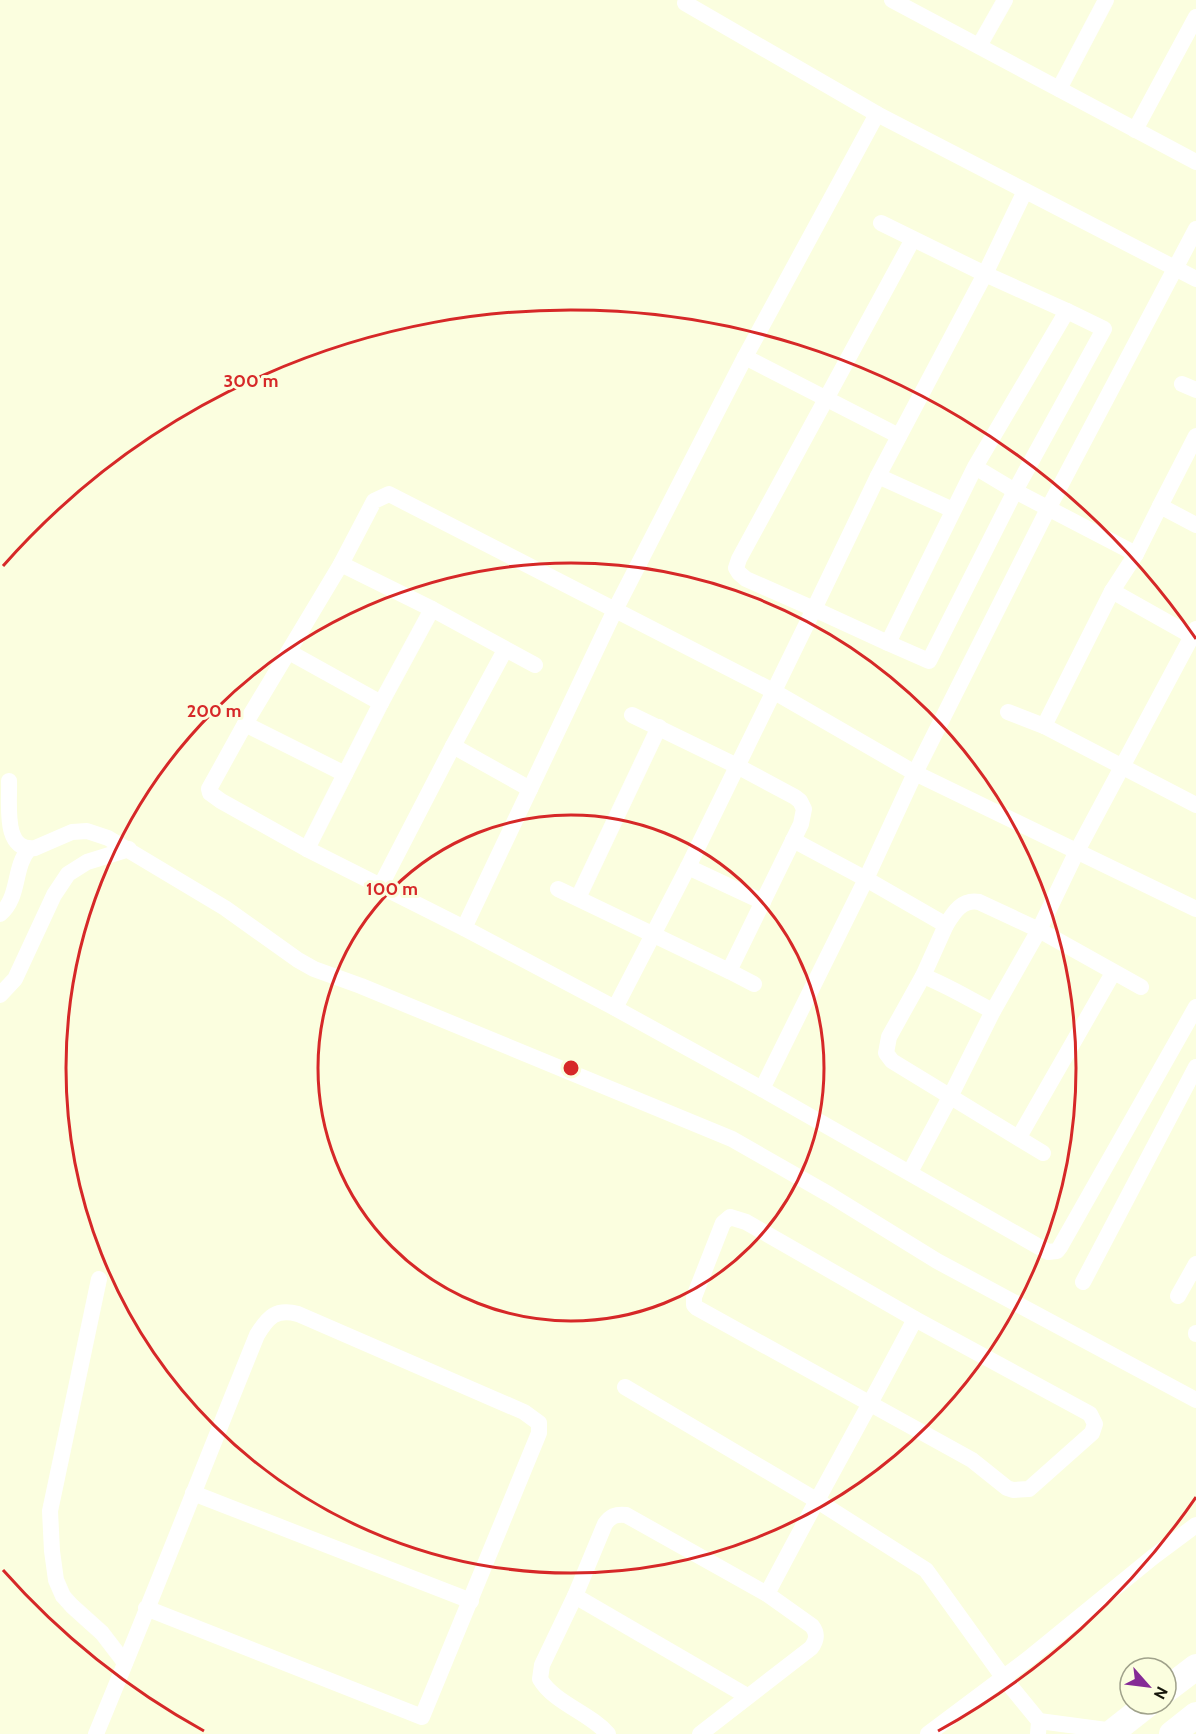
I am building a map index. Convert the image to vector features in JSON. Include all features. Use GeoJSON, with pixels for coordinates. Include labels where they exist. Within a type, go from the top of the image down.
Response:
{"type":"FeatureCollection","features":[{"type":"Feature","properties":{"kind":"highway"},"geometry":{"type":"LineString","coordinates":[[1178,1681],[1196,1667]]}},
{"type":"Feature","properties":{"kind":"highway"},"geometry":{"type":"LineString","coordinates":[[1172,1734],[1196,1715]]}},
{"type":"Feature","properties":{"kind":"highway"},"geometry":{"type":"LineString","coordinates":[[1112,1732],[1133,1716]]}},
{"type":"Feature","properties":{"kind":"street"},"geometry":{"type":"LineString","coordinates":[[979,46],[1005,0]]}},
{"type":"Feature","properties":{"kind":"street"},"geometry":{"type":"LineString","coordinates":[[1059,89],[1106,0]]}},
{"type":"Feature","properties":{"kind":"street"},"geometry":{"type":"LineString","coordinates":[[901,2],[1196,162]]}},
{"type":"Feature","properties":{"kind":"street"},"geometry":{"type":"LineString","coordinates":[[685,3],[877,114],[1196,279]]}},
{"type":"Feature","properties":{"kind":"street"},"geometry":{"type":"LineString","coordinates":[[1135,130],[1196,17]]}},
{"type":"Feature","properties":{"kind":"street"},"geometry":{"type":"LineString","coordinates":[[464,928],[615,610],[745,357],[877,114]]}},
{"type":"Feature","properties":{"kind":"street"},"geometry":{"type":"LineString","coordinates":[[615,1008],[688,867],[878,476],[985,274],[1025,191]]}},
{"type":"Feature","properties":{"kind":"street"},"geometry":{"type":"LineString","coordinates":[[881,223],[1104,330],[1015,491],[934,663],[747,579],[736,568],[913,239]]}},
{"type":"Feature","properties":{"kind":"street"},"geometry":{"type":"LineString","coordinates":[[762,1089],[867,879],[915,773],[1048,509],[1196,229]]}},
{"type":"Feature","properties":{"kind":"street"},"geometry":{"type":"LineString","coordinates":[[888,643],[975,467],[1067,311]]}},
{"type":"Feature","properties":{"kind":"street"},"geometry":{"type":"LineString","coordinates":[[745,357],[899,436]]}},
{"type":"Feature","properties":{"kind":"street"},"geometry":{"type":"LineString","coordinates":[[1044,726],[1112,591],[1136,554],[1196,436]]}},
{"type":"Feature","properties":{"kind":"street"},"geometry":{"type":"LineString","coordinates":[[975,467],[1048,509],[1136,554]]}},
{"type":"Feature","properties":{"kind":"street"},"geometry":{"type":"LineString","coordinates":[[878,476],[953,510]]}},
{"type":"Feature","properties":{"kind":"street"},"geometry":{"type":"LineString","coordinates":[[1196,909],[915,773],[773,691],[389,494],[374,501],[341,564],[244,724],[214,777],[209,791],[221,801],[307,849],[464,928],[615,1008],[910,1172],[1048,1252],[1057,1251],[1196,1007]]}},
{"type":"Feature","properties":{"kind":"street"},"geometry":{"type":"LineString","coordinates":[[1160,506],[1196,525]]}},
{"type":"Feature","properties":{"kind":"street"},"geometry":{"type":"LineString","coordinates":[[341,564],[432,609],[535,665]]}},
{"type":"Feature","properties":{"kind":"street"},"geometry":{"type":"LineString","coordinates":[[910,1172],[1194,632],[1112,591]]}},
{"type":"Feature","properties":{"kind":"street"},"geometry":{"type":"LineString","coordinates":[[307,849],[381,703],[432,609]]}},
{"type":"Feature","properties":{"kind":"street"},"geometry":{"type":"LineString","coordinates":[[381,887],[453,746],[506,650]]}},
{"type":"Feature","properties":{"kind":"street"},"geometry":{"type":"LineString","coordinates":[[289,652],[381,703]]}},
{"type":"Feature","properties":{"kind":"street"},"geometry":{"type":"LineString","coordinates":[[1008,712],[1044,726],[1195,802]]}},
{"type":"Feature","properties":{"kind":"street"},"geometry":{"type":"LineString","coordinates":[[632,715],[737,766],[800,801],[804,813],[793,840],[729,971]]}},
{"type":"Feature","properties":{"kind":"street"},"geometry":{"type":"LineString","coordinates":[[244,724],[345,774]]}},
{"type":"Feature","properties":{"kind":"street"},"geometry":{"type":"LineString","coordinates":[[578,898],[659,728]]}},
{"type":"Feature","properties":{"kind":"street"},"geometry":{"type":"LineString","coordinates":[[453,746],[530,789]]}},
{"type":"Feature","properties":{"kind":"street"},"geometry":{"type":"LineString","coordinates":[[9,781],[11,833],[15,842],[29,849]]}},
{"type":"Feature","properties":{"kind":"street"},"geometry":{"type":"LineString","coordinates":[[0,914],[9,902],[23,859],[29,849],[78,831],[108,838],[225,908],[314,969],[361,986],[732,1139],[937,1260],[1196,1400]]}},
{"type":"Feature","properties":{"kind":"street"},"geometry":{"type":"LineString","coordinates":[[793,840],[867,879],[946,925]]}},
{"type":"Feature","properties":{"kind":"street"},"geometry":{"type":"LineString","coordinates":[[0,995],[15,978],[54,895],[68,874],[87,862],[129,849]]}},
{"type":"Feature","properties":{"kind":"street"},"geometry":{"type":"LineString","coordinates":[[688,867],[763,902]]}},
{"type":"Feature","properties":{"kind":"street"},"geometry":{"type":"LineString","coordinates":[[558,889],[754,984]]}},
{"type":"Feature","properties":{"kind":"street"},"geometry":{"type":"LineString","coordinates":[[1043,1153],[892,1061],[886,1053],[888,1037],[923,976],[946,925],[956,910],[966,903],[973,901],[990,906],[1039,930],[1141,987]]}},
{"type":"Feature","properties":{"kind":"street"},"geometry":{"type":"LineString","coordinates":[[1019,1137],[1113,973]]}},
{"type":"Feature","properties":{"kind":"street"},"geometry":{"type":"LineString","coordinates":[[923,976],[940,982],[993,1011]]}},
{"type":"Feature","properties":{"kind":"street"},"geometry":{"type":"LineString","coordinates":[[1083,1281],[1196,1067]]}},
{"type":"Feature","properties":{"kind":"street"},"geometry":{"type":"LineString","coordinates":[[734,1217],[915,1319],[1090,1414],[1095,1424],[1092,1434],[1029,1489],[1006,1488],[972,1460],[694,1305],[694,1297],[723,1223],[727,1218],[734,1217]]}},
{"type":"Feature","properties":{"kind":"street"},"geometry":{"type":"LineString","coordinates":[[1178,1296],[1196,1264]]}},
{"type":"Feature","properties":{"kind":"street"},"geometry":{"type":"LineString","coordinates":[[99,1279],[50,1511],[52,1551],[56,1581],[63,1596],[102,1633],[125,1663]]}},
{"type":"Feature","properties":{"kind":"street"},"geometry":{"type":"LineString","coordinates":[[96,1734],[125,1663],[146,1608],[256,1335],[273,1315],[289,1311],[298,1314],[524,1412],[539,1423],[539,1432],[422,1718],[146,1608]]}},
{"type":"Feature","properties":{"kind":"street"},"geometry":{"type":"LineString","coordinates":[[767,1594],[915,1319]]}},
{"type":"Feature","properties":{"kind":"street"},"geometry":{"type":"LineString","coordinates":[[625,1387],[816,1500],[926,1570],[1038,1727],[1112,1732]]}},
{"type":"Feature","properties":{"kind":"street"},"geometry":{"type":"LineString","coordinates":[[193,1493],[471,1601]]}},
{"type":"Feature","properties":{"kind":"street"},"geometry":{"type":"LineString","coordinates":[[621,1734],[605,1731],[547,1689],[540,1679],[542,1665],[575,1596],[604,1524],[614,1515],[619,1514],[626,1515],[767,1594],[812,1626],[817,1636],[810,1648],[700,1734]]}},
{"type":"Feature","properties":{"kind":"street"},"geometry":{"type":"LineString","coordinates":[[927,1734],[1028,1659],[1196,1525]]}},
{"type":"Feature","properties":{"kind":"street"},"geometry":{"type":"LineString","coordinates":[[575,1596],[747,1696]]}}]}
